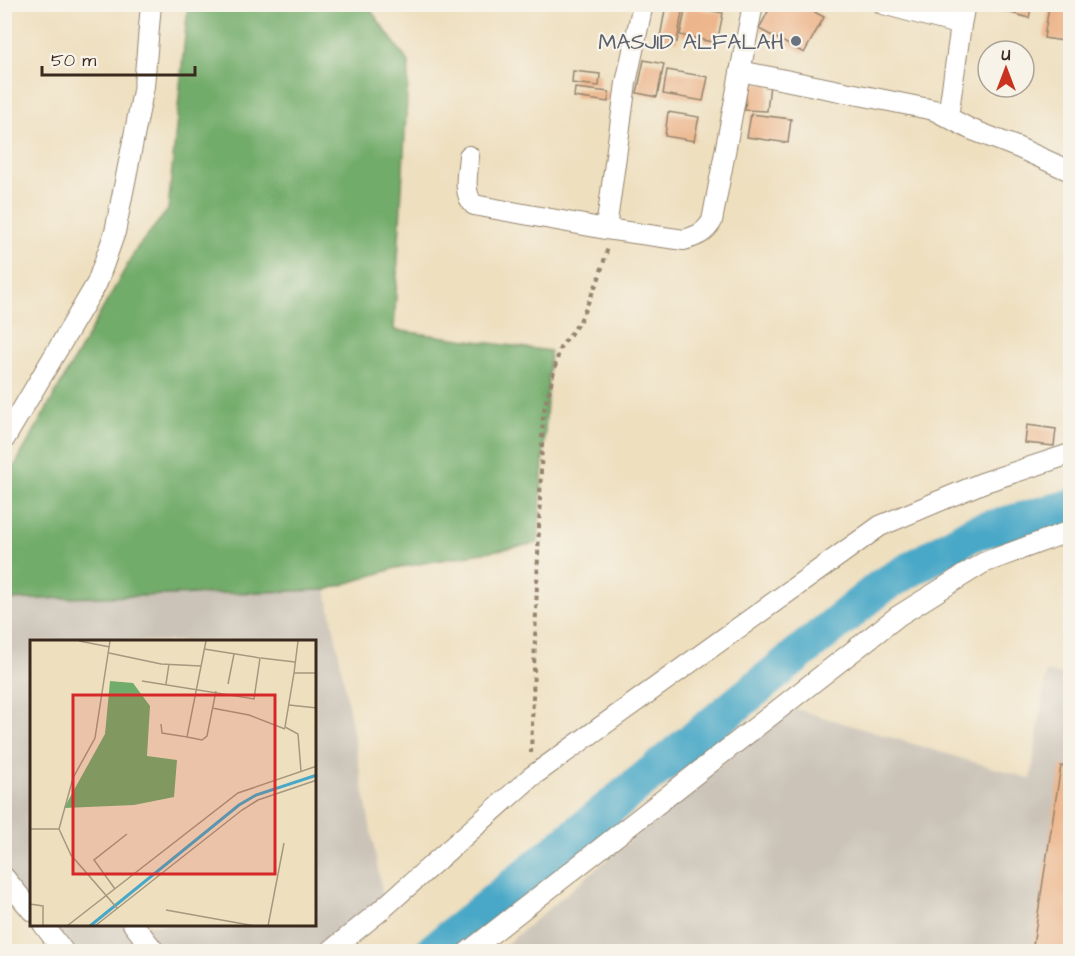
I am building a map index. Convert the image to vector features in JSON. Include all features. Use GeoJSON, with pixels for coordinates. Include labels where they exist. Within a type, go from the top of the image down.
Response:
{"type":"FeatureCollection","features":[{"type":"Feature","properties":{"kind":"street"},"geometry":{"type":"LineString","coordinates":[[4,440],[97,283],[115,232],[144,86],[151,4]]}},
{"type":"Feature","properties":{"kind":"street"},"geometry":{"type":"LineString","coordinates":[[606,229],[626,83],[643,4]]}},
{"type":"Feature","properties":{"kind":"street"},"geometry":{"type":"LineString","coordinates":[[469,156],[467,192],[468,199],[474,205],[606,229],[684,240],[697,236],[706,230],[712,221],[753,4]]}},
{"type":"Feature","properties":{"kind":"street"},"geometry":{"type":"LineString","coordinates":[[883,4],[961,25]]}},
{"type":"Feature","properties":{"kind":"street"},"geometry":{"type":"LineString","coordinates":[[948,117],[965,4]]}},
{"type":"Feature","properties":{"kind":"street"},"geometry":{"type":"LineString","coordinates":[[740,71],[934,110],[970,129],[1071,171]]}},
{"type":"Feature","properties":{"kind":"street"},"geometry":{"type":"LineString","coordinates":[[329,951],[380,911],[531,777],[880,526],[982,483],[1071,454]]}},
{"type":"Feature","properties":{"kind":"street"},"geometry":{"type":"LineString","coordinates":[[468,951],[898,616],[983,563],[1071,531]]}},
{"type":"Feature","properties":{"kind":"street"},"geometry":{"type":"LineString","coordinates":[[4,877],[30,908]]}},
{"type":"Feature","properties":{"kind":"street"},"geometry":{"type":"LineString","coordinates":[[45,926],[64,951]]}},
{"type":"Feature","properties":{"kind":"street"},"geometry":{"type":"LineString","coordinates":[[135,926],[155,951]]}},
{"type":"Feature","properties":{"kind":"path"},"geometry":{"type":"LineString","coordinates":[[531,777],[534,770],[530,751],[543,414],[560,348],[580,321],[599,278],[608,246],[606,229]]}},
{"type":"Feature","properties":{"kind":"shaded area"},"geometry":{"type":"Polygon","coordinates":[[[326,590],[384,903],[327,951],[69,951],[47,926],[316,926],[316,640],[30,640],[30,905],[5,873],[4,600],[326,590]]]}},
{"type":"Feature","properties":{"kind":"shaded area"},"geometry":{"type":"Polygon","coordinates":[[[1046,672],[1070,676],[1070,951],[497,952],[789,707],[1031,779],[1046,672]]]}},
{"type":"Feature","properties":{"kind":"green space"},"geometry":{"type":"Polygon","coordinates":[[[188,5],[367,5],[409,63],[394,330],[550,351],[538,543],[396,568],[326,590],[5,600],[5,483],[137,248],[168,210],[188,5]]]}},
{"type":"Feature","properties":{"kind":"building"},"geometry":{"type":"Polygon","coordinates":[[[666,4],[683,6],[677,42],[660,38],[666,4]]]}},
{"type":"Feature","properties":{"kind":"building","name":"MASJID ALFALAH"},"geometry":{"type":"Polygon","coordinates":[[[772,4],[800,4],[824,17],[804,53],[759,29],[772,4]]]}},
{"type":"Feature","properties":{"kind":"building"},"geometry":{"type":"Polygon","coordinates":[[[915,4],[956,4],[955,13],[915,7],[915,4]]]}},
{"type":"Feature","properties":{"kind":"building"},"geometry":{"type":"Polygon","coordinates":[[[987,4],[1032,4],[1029,18],[986,6],[987,4]]]}},
{"type":"Feature","properties":{"kind":"building"},"geometry":{"type":"Polygon","coordinates":[[[686,6],[723,13],[717,43],[680,35],[686,6]]]}},
{"type":"Feature","properties":{"kind":"building"},"geometry":{"type":"Polygon","coordinates":[[[1049,7],[1070,10],[1070,42],[1044,38],[1049,7]]]}},
{"type":"Feature","properties":{"kind":"building"},"geometry":{"type":"Polygon","coordinates":[[[644,60],[664,64],[657,97],[637,93],[644,60]]]}},
{"type":"Feature","properties":{"kind":"building"},"geometry":{"type":"Polygon","coordinates":[[[667,70],[708,77],[703,101],[663,94],[667,70]]]}},
{"type":"Feature","properties":{"kind":"building"},"geometry":{"type":"Polygon","coordinates":[[[573,71],[600,74],[599,86],[572,83],[573,71]]]}},
{"type":"Feature","properties":{"kind":"building"},"geometry":{"type":"Polygon","coordinates":[[[747,82],[770,84],[767,111],[745,110],[747,82]]]}},
{"type":"Feature","properties":{"kind":"building"},"geometry":{"type":"Polygon","coordinates":[[[575,88],[609,92],[608,102],[574,97],[575,88]]]}},
{"type":"Feature","properties":{"kind":"building"},"geometry":{"type":"Polygon","coordinates":[[[668,112],[699,117],[694,141],[665,136],[668,112]]]}},
{"type":"Feature","properties":{"kind":"building"},"geometry":{"type":"Polygon","coordinates":[[[751,114],[791,119],[788,143],[747,137],[751,114]]]}},
{"type":"Feature","properties":{"kind":"building"},"geometry":{"type":"Polygon","coordinates":[[[1027,425],[1056,429],[1054,446],[1025,443],[1027,425]]]}},
{"type":"Feature","properties":{"kind":"building"},"geometry":{"type":"Polygon","coordinates":[[[1061,766],[1070,768],[1070,952],[1032,952],[1061,766]]]}},
{"type":"Feature","properties":{"kind":"waterway"},"geometry":{"type":"LineString","coordinates":[[432,952],[882,586],[973,533],[1070,507]]}},
{"type":"Feature","properties":{"kind":"place","name":"MASJID ALFALAH"},"geometry":{"type":"Point","coordinates":[796,41]}}]}
